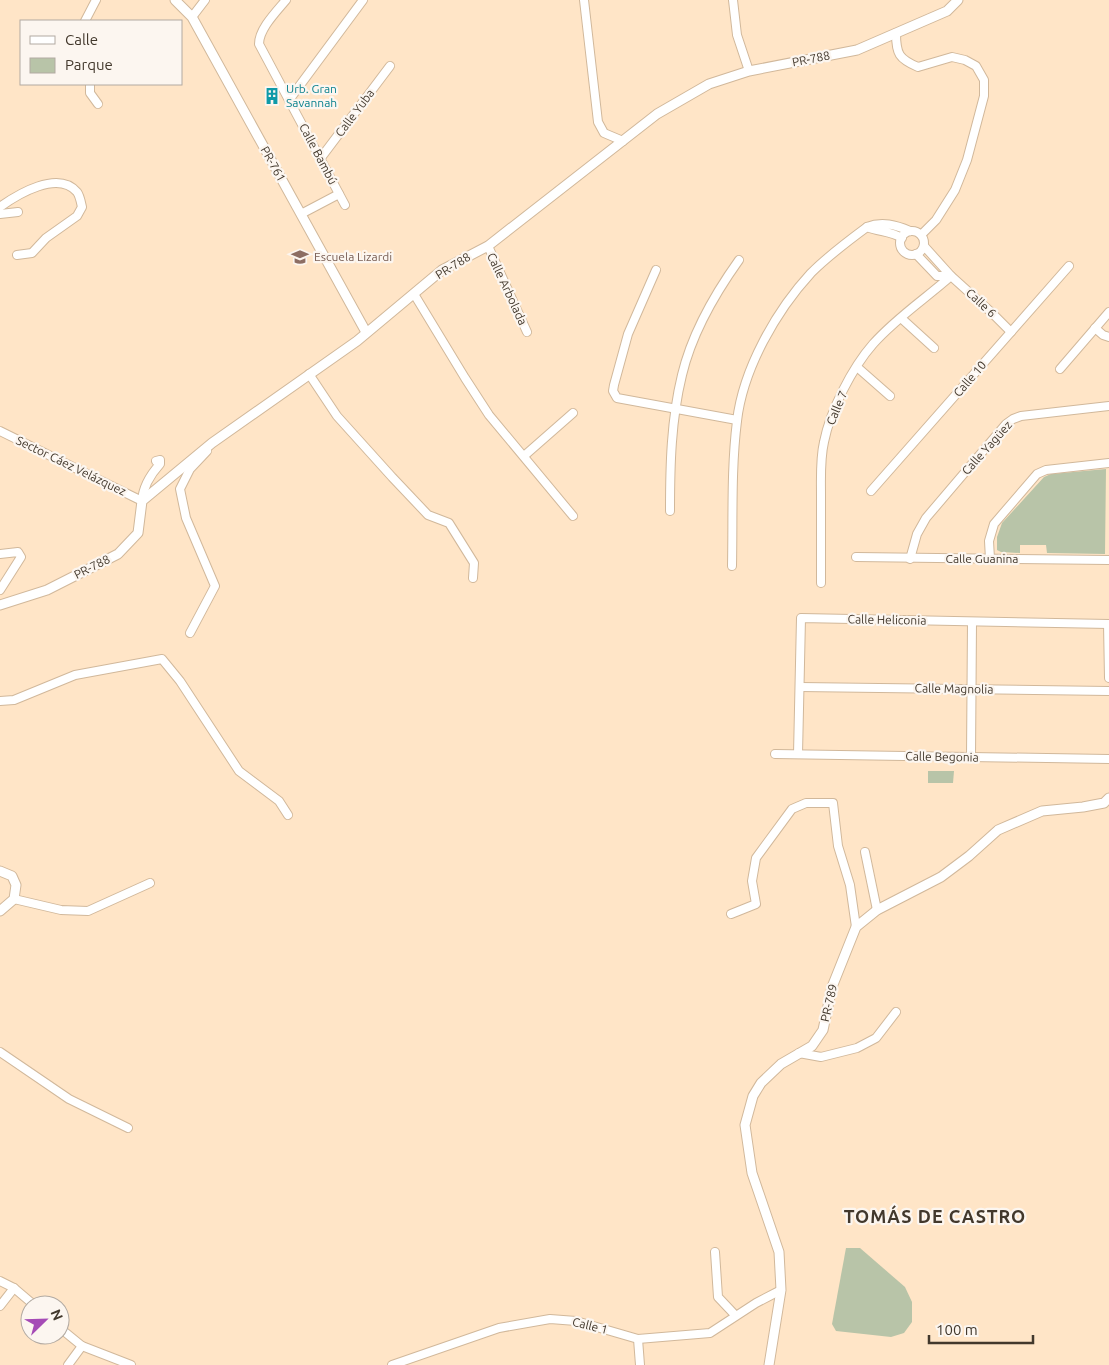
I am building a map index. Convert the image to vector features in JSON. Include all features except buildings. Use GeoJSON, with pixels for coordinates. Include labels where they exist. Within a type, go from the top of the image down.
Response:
{"type":"FeatureCollection","features":[{"type":"Feature","properties":{"kind":"street"},"geometry":{"type":"LineString","coordinates":[[86,20],[96,0]]}},
{"type":"Feature","properties":{"kind":"street","name":"PR-761"},"geometry":{"type":"LineString","coordinates":[[174,0],[192,17],[366,332]]}},
{"type":"Feature","properties":{"kind":"street"},"geometry":{"type":"LineString","coordinates":[[192,17],[205,0]]}},
{"type":"Feature","properties":{"kind":"street","name":"Calle Bambú"},"geometry":{"type":"LineString","coordinates":[[286,0],[262,31],[259,44],[345,205]]}},
{"type":"Feature","properties":{"kind":"street"},"geometry":{"type":"LineString","coordinates":[[289,100],[363,0]]}},
{"type":"Feature","properties":{"kind":"street"},"geometry":{"type":"LineString","coordinates":[[584,0],[598,122],[604,134],[623,141]]}},
{"type":"Feature","properties":{"kind":"street"},"geometry":{"type":"LineString","coordinates":[[732,0],[737,34],[749,71]]}},
{"type":"Feature","properties":{"kind":"street","name":"PR-788"},"geometry":{"type":"LineString","coordinates":[[0,605],[47,590],[118,554],[138,532],[142,501],[212,443],[357,341],[442,270],[488,246],[657,114],[709,84],[749,71],[857,50],[947,11],[958,0]]}},
{"type":"Feature","properties":{"kind":"street"},"geometry":{"type":"LineString","coordinates":[[896,33],[896,46],[900,56],[906,62],[918,67],[952,57],[965,60],[976,66],[984,80],[984,96],[967,160],[958,183],[936,220],[921,235]]}},
{"type":"Feature","properties":{"kind":"street","name":"Calle Yuba"},"geometry":{"type":"LineString","coordinates":[[320,159],[390,66]]}},
{"type":"Feature","properties":{"kind":"street"},"geometry":{"type":"LineString","coordinates":[[90,85],[90,92],[98,104]]}},
{"type":"Feature","properties":{"kind":"street"},"geometry":{"type":"LineString","coordinates":[[0,207],[47,183],[66,184],[78,193],[82,207],[77,216],[46,238],[32,254],[17,256]]}},
{"type":"Feature","properties":{"kind":"street"},"geometry":{"type":"LineString","coordinates":[[301,214],[339,194]]}},
{"type":"Feature","properties":{"kind":"street"},"geometry":{"type":"LineString","coordinates":[[0,214],[18,212]]}},
{"type":"Feature","properties":{"kind":"street"},"geometry":{"type":"LineString","coordinates":[[732,566],[737,420],[748,376],[769,329],[792,296],[812,272],[867,227],[876,223],[902,238]]}},
{"type":"Feature","properties":{"kind":"street"},"geometry":{"type":"LineString","coordinates":[[884,227],[899,226],[921,235]]}},
{"type":"Feature","properties":{"kind":"street"},"geometry":{"type":"LineString","coordinates":[[910,231],[904,235],[901,242],[902,249],[909,254],[920,252],[924,246],[921,235]]}},
{"type":"Feature","properties":{"kind":"street","name":"Calle Arbolada"},"geometry":{"type":"LineString","coordinates":[[488,246],[527,332]]}},
{"type":"Feature","properties":{"kind":"street","name":"Calle 6"},"geometry":{"type":"LineString","coordinates":[[924,246],[951,276],[1011,332]]}},
{"type":"Feature","properties":{"kind":"street","name":"Calle 6"},"geometry":{"type":"LineString","coordinates":[[916,254],[937,276],[951,276]]}},
{"type":"Feature","properties":{"kind":"street"},"geometry":{"type":"LineString","coordinates":[[670,511],[670,454],[675,408],[682,374],[693,340],[710,306],[739,260]]}},
{"type":"Feature","properties":{"kind":"street","name":"Calle 10"},"geometry":{"type":"LineString","coordinates":[[871,491],[1069,266]]}},
{"type":"Feature","properties":{"kind":"street"},"geometry":{"type":"LineString","coordinates":[[656,270],[628,334],[614,391],[617,398],[737,420]]}},
{"type":"Feature","properties":{"kind":"street","name":"Calle 7"},"geometry":{"type":"LineString","coordinates":[[821,583],[821,475],[823,443],[834,407],[872,345],[951,276]]}},
{"type":"Feature","properties":{"kind":"street"},"geometry":{"type":"LineString","coordinates":[[414,294],[464,378],[489,415],[573,516]]}},
{"type":"Feature","properties":{"kind":"street"},"geometry":{"type":"LineString","coordinates":[[1060,368],[1109,312]]}},
{"type":"Feature","properties":{"kind":"street"},"geometry":{"type":"LineString","coordinates":[[901,318],[934,348]]}},
{"type":"Feature","properties":{"kind":"street"},"geometry":{"type":"LineString","coordinates":[[1095,328],[1102,336],[1109,337]]}},
{"type":"Feature","properties":{"kind":"street"},"geometry":{"type":"LineString","coordinates":[[857,367],[890,396]]}},
{"type":"Feature","properties":{"kind":"street"},"geometry":{"type":"LineString","coordinates":[[309,374],[337,416],[392,477],[428,515],[449,523],[474,564],[473,578]]}},
{"type":"Feature","properties":{"kind":"street","name":"Calle Yagüez"},"geometry":{"type":"LineString","coordinates":[[910,559],[917,534],[926,518],[1006,424],[1021,416],[1109,406]]}},
{"type":"Feature","properties":{"kind":"street"},"geometry":{"type":"LineString","coordinates":[[524,456],[574,413]]}},
{"type":"Feature","properties":{"kind":"street","name":"Sector Cáez Velázquez"},"geometry":{"type":"LineString","coordinates":[[0,432],[142,501]]}},
{"type":"Feature","properties":{"kind":"street"},"geometry":{"type":"LineString","coordinates":[[190,633],[215,586],[186,518],[180,489],[190,469],[209,449],[212,443]]}},
{"type":"Feature","properties":{"kind":"street"},"geometry":{"type":"LineString","coordinates":[[142,501],[143,491],[151,474],[160,464],[160,460],[156,461]]}},
{"type":"Feature","properties":{"kind":"street"},"geometry":{"type":"LineString","coordinates":[[990,559],[989,541],[994,524],[1038,474],[1046,470],[1109,463]]}},
{"type":"Feature","properties":{"kind":"street"},"geometry":{"type":"LineString","coordinates":[[0,554],[18,552],[21,557],[0,590]]}},
{"type":"Feature","properties":{"kind":"street","name":"Calle Guanina"},"geometry":{"type":"LineString","coordinates":[[856,557],[1109,560]]}},
{"type":"Feature","properties":{"kind":"street","name":"Calle Heliconia"},"geometry":{"type":"LineString","coordinates":[[798,754],[801,618],[1109,624]]}},
{"type":"Feature","properties":{"kind":"street"},"geometry":{"type":"LineString","coordinates":[[971,757],[972,622]]}},
{"type":"Feature","properties":{"kind":"street"},"geometry":{"type":"LineString","coordinates":[[1109,624],[1109,678]]}},
{"type":"Feature","properties":{"kind":"street"},"geometry":{"type":"LineString","coordinates":[[0,700],[14,700],[75,674],[162,659],[180,681],[238,771],[279,801],[288,815]]}},
{"type":"Feature","properties":{"kind":"street","name":"Calle Magnolia"},"geometry":{"type":"LineString","coordinates":[[800,687],[1109,691]]}},
{"type":"Feature","properties":{"kind":"street","name":"Calle Begonia"},"geometry":{"type":"LineString","coordinates":[[775,754],[1109,759]]}},
{"type":"Feature","properties":{"kind":"street","name":"PR-789"},"geometry":{"type":"LineString","coordinates":[[769,1365],[781,1290],[780,1252],[752,1173],[745,1124],[753,1096],[761,1083],[781,1064],[812,1046],[823,1030],[832,988],[856,927],[876,910],[941,877],[1005,826],[1042,812],[1083,808],[1104,803],[1109,798]]}},
{"type":"Feature","properties":{"kind":"street"},"geometry":{"type":"LineString","coordinates":[[731,914],[756,904],[752,881],[756,858],[792,809],[806,804],[833,803],[838,846],[850,885],[856,927]]}},
{"type":"Feature","properties":{"kind":"street"},"geometry":{"type":"LineString","coordinates":[[865,852],[876,910]]}},
{"type":"Feature","properties":{"kind":"street"},"geometry":{"type":"LineString","coordinates":[[0,871],[12,876],[16,885],[14,899],[0,912]]}},
{"type":"Feature","properties":{"kind":"street"},"geometry":{"type":"LineString","coordinates":[[14,899],[61,910],[88,912],[150,883]]}},
{"type":"Feature","properties":{"kind":"street"},"geometry":{"type":"LineString","coordinates":[[799,1053],[821,1057],[857,1048],[876,1038],[896,1012]]}},
{"type":"Feature","properties":{"kind":"street"},"geometry":{"type":"LineString","coordinates":[[0,1052],[69,1099],[128,1128]]}},
{"type":"Feature","properties":{"kind":"street"},"geometry":{"type":"LineString","coordinates":[[715,1252],[718,1297],[735,1316]]}},
{"type":"Feature","properties":{"kind":"street"},"geometry":{"type":"LineString","coordinates":[[0,1281],[14,1288],[22,1295]]}},
{"type":"Feature","properties":{"kind":"street"},"geometry":{"type":"LineString","coordinates":[[0,1306],[14,1288]]}},
{"type":"Feature","properties":{"kind":"street","name":"Calle 1"},"geometry":{"type":"LineString","coordinates":[[392,1365],[499,1328],[550,1319],[576,1321],[638,1339],[710,1333],[735,1316],[781,1290]]}},
{"type":"Feature","properties":{"kind":"street"},"geometry":{"type":"LineString","coordinates":[[70,1336],[82,1346],[131,1365]]}},
{"type":"Feature","properties":{"kind":"street"},"geometry":{"type":"LineString","coordinates":[[638,1339],[640,1365]]}},
{"type":"Feature","properties":{"kind":"street"},"geometry":{"type":"LineString","coordinates":[[68,1365],[82,1346]]}},
{"type":"Feature","properties":{"kind":"green space"},"geometry":{"type":"Polygon","coordinates":[[[1106,469],[1105,554],[1047,553],[1046,545],[1020,545],[1020,553],[997,550],[997,537],[1002,523],[1044,477],[1051,474],[1106,469]]]}},
{"type":"Feature","properties":{"kind":"green space"},"geometry":{"type":"Polygon","coordinates":[[[928,771],[954,771],[953,783],[928,783],[928,771]]]}},
{"type":"Feature","properties":{"kind":"green space"},"geometry":{"type":"Polygon","coordinates":[[[846,1248],[860,1248],[905,1287],[912,1302],[912,1322],[904,1333],[891,1337],[836,1331],[832,1324],[846,1248]]]}},
{"type":"Feature","properties":{"kind":"place","name":"Urb. Gran Savannah"},"geometry":{"type":"Point","coordinates":[272,96]}},
{"type":"Feature","properties":{"kind":"place","name":"Escuela Lizardi"},"geometry":{"type":"Point","coordinates":[300,257]}},
{"type":"Feature","properties":{"kind":"district","name":"TOMÁS DE CASTRO"},"geometry":{"type":"Point","coordinates":[935,1217]}}]}
